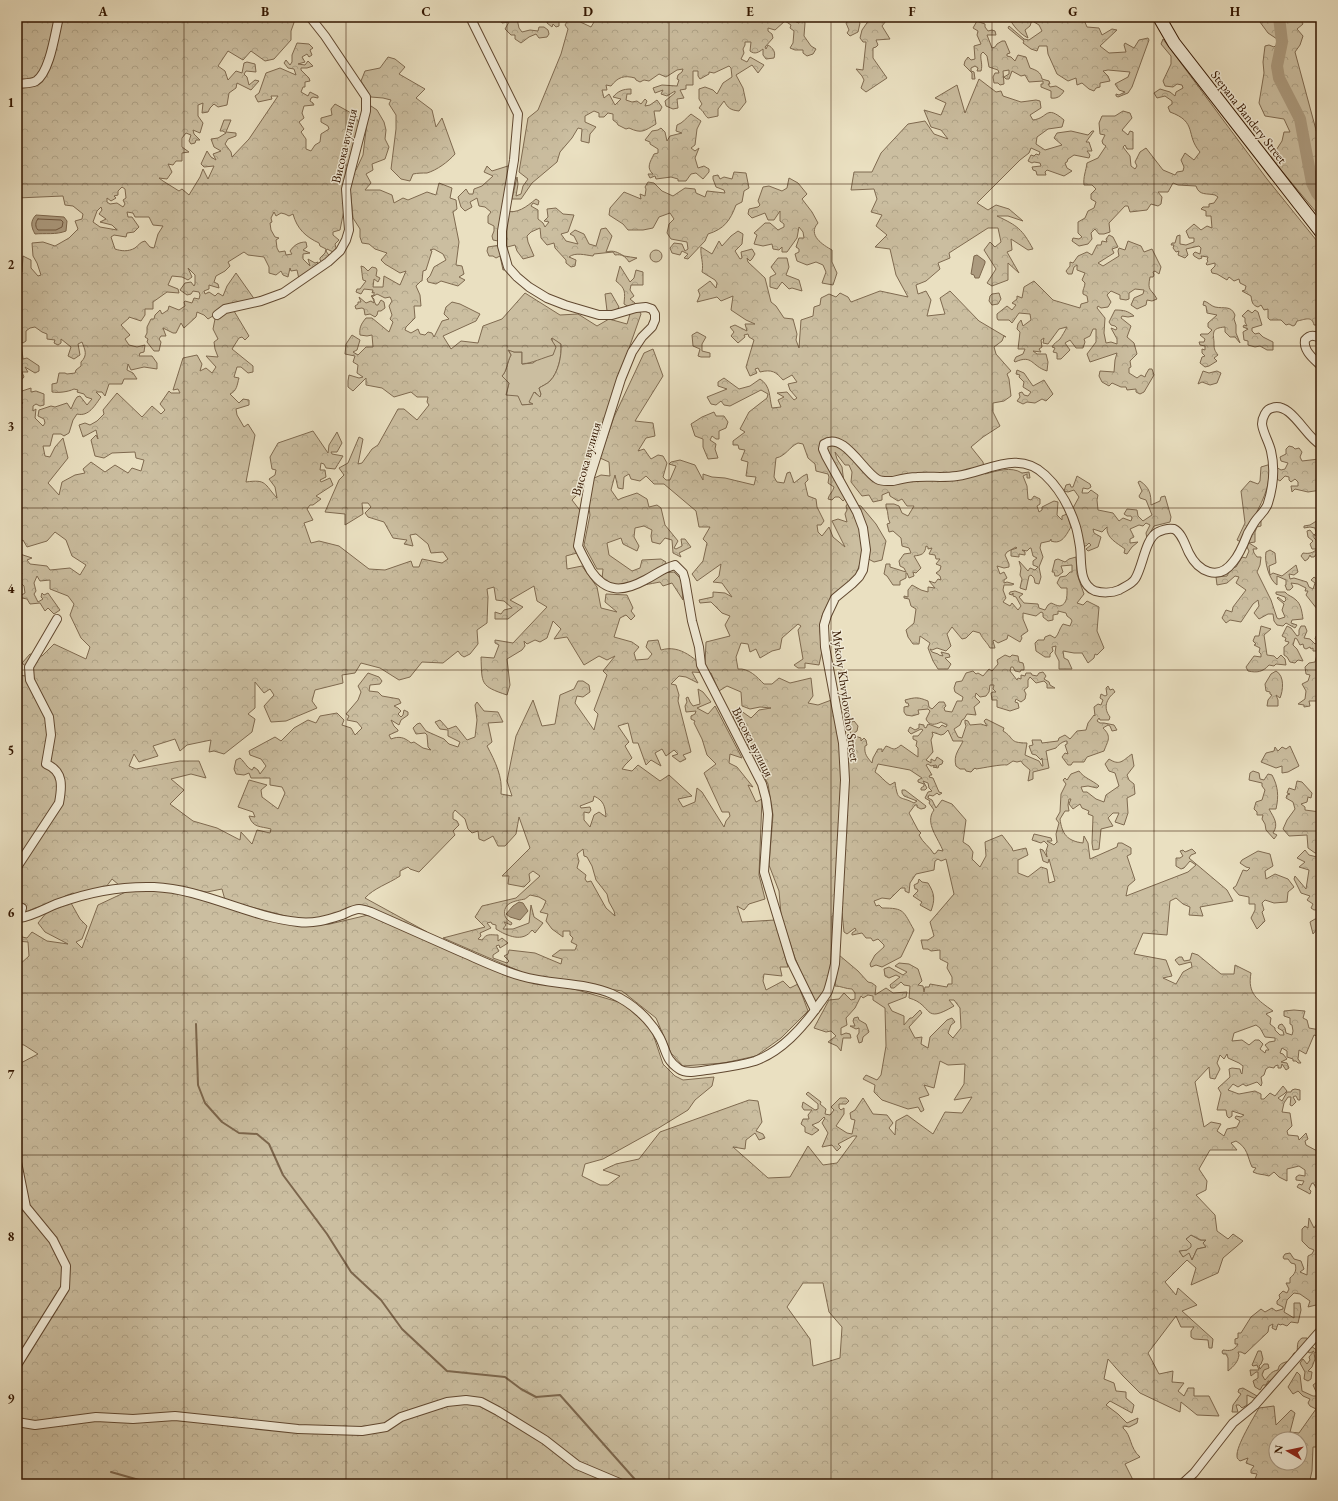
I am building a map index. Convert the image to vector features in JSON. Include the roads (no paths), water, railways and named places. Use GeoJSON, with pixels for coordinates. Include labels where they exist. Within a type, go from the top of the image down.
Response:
{"type":"FeatureCollection","features":[{"type":"Feature","properties":{"kind":"main road","name":"Stepana Bandery Street"},"geometry":{"type":"LineString","coordinates":[[1159,17],[1174,43],[1321,232]]}},
{"type":"Feature","properties":{"kind":"street"},"geometry":{"type":"LineString","coordinates":[[17,84],[34,82],[42,77],[47,66],[59,17]]}},
{"type":"Feature","properties":{"kind":"street","name":"Висока вулиця"},"geometry":{"type":"LineString","coordinates":[[217,315],[225,309],[261,301],[283,293],[328,262],[340,251],[346,240],[349,230],[346,189],[366,111],[366,96],[325,36],[310,17]]}},
{"type":"Feature","properties":{"kind":"street","name":"Висока вулиця"},"geometry":{"type":"LineString","coordinates":[[470,17],[518,114],[514,160],[502,231],[502,246],[508,267],[529,287],[547,298],[565,306],[599,314],[612,315],[636,308],[646,307],[652,309],[655,314],[655,320],[652,327],[642,337],[632,352],[621,379],[590,477],[578,546],[582,557],[595,576],[601,583],[608,587],[616,589],[627,588],[645,580],[664,568],[676,565],[683,573],[692,621],[699,647],[701,665],[762,784],[768,814],[764,872],[791,961],[815,1010]]}},
{"type":"Feature","properties":{"kind":"street"},"geometry":{"type":"LineString","coordinates":[[1321,339],[1311,336],[1305,340],[1304,344],[1308,353],[1321,366]]}},
{"type":"Feature","properties":{"kind":"street","name":"Mykoly Khvylovoho Street"},"geometry":{"type":"LineString","coordinates":[[815,1010],[828,992],[835,964],[845,780],[843,743],[825,646],[824,625],[835,598],[859,577],[863,570],[866,550],[864,533],[857,512],[826,456],[823,449],[824,444],[829,440],[835,441],[846,448],[876,478],[882,481],[917,476],[942,478],[960,476],[994,465],[1014,462],[1035,468],[1049,480],[1065,501],[1076,527],[1081,549],[1081,565],[1086,584],[1096,591],[1111,592],[1131,583],[1136,578],[1150,540],[1155,533],[1170,529],[1175,530],[1179,534],[1194,561],[1206,571],[1215,573],[1232,564],[1253,524],[1267,506],[1273,476],[1273,462],[1271,451],[1262,425],[1263,417],[1268,410],[1273,407],[1281,408],[1293,415],[1306,432],[1321,445]]}},
{"type":"Feature","properties":{"kind":"street"},"geometry":{"type":"LineString","coordinates":[[17,867],[59,803],[61,791],[62,783],[57,772],[51,766],[46,764],[51,735],[49,717],[30,680],[29,667],[57,619]]}},
{"type":"Feature","properties":{"kind":"street"},"geometry":{"type":"LineString","coordinates":[[17,906],[22,908],[19,918],[34,915],[59,903],[102,891],[155,887],[192,893],[235,907],[296,922],[312,923],[334,918],[359,909],[371,912],[517,975],[535,980],[597,989],[625,1000],[648,1020],[656,1030],[667,1058],[680,1070],[690,1071],[732,1066],[756,1060],[772,1052],[799,1031],[815,1010]]}},
{"type":"Feature","properties":{"kind":"street"},"geometry":{"type":"LineString","coordinates":[[17,1162],[26,1207],[53,1240],[66,1266],[65,1288],[17,1365]]}},
{"type":"Feature","properties":{"kind":"street"},"geometry":{"type":"LineString","coordinates":[[1182,1484],[1194,1473],[1233,1423],[1255,1405],[1321,1330]]}},
{"type":"Feature","properties":{"kind":"street"},"geometry":{"type":"LineString","coordinates":[[17,1422],[35,1424],[96,1417],[134,1419],[175,1416],[298,1429],[362,1431],[386,1427],[401,1417],[447,1402],[466,1400],[480,1402],[498,1411],[545,1440],[576,1465],[622,1484]]}},
{"type":"Feature","properties":{"kind":"water"},"geometry":{"type":"Polygon","coordinates":[[[36,215],[64,217],[67,221],[66,231],[35,234],[32,224],[36,215]]]}},
{"type":"Feature","properties":{"kind":"water"},"geometry":{"type":"Polygon","coordinates":[[[977,255],[985,261],[985,263],[979,278],[975,278],[974,275],[971,274],[974,256],[977,255]]]}},
{"type":"Feature","properties":{"kind":"water"},"geometry":{"type":"Polygon","coordinates":[[[519,902],[523,903],[528,911],[520,920],[506,914],[519,902]]]}},
{"type":"Feature","properties":{"kind":"waterway"},"geometry":{"type":"LineString","coordinates":[[1279,17],[1282,42],[1277,66],[1279,78],[1300,119],[1312,183],[1321,198]]}},
{"type":"Feature","properties":{"kind":"waterway"},"geometry":{"type":"LineString","coordinates":[[196,1024],[198,1085],[205,1103],[222,1122],[239,1133],[257,1134],[269,1144],[283,1175],[327,1234],[351,1272],[381,1300],[402,1329],[447,1371],[505,1377],[521,1389],[536,1397],[560,1395],[639,1484]]}},
{"type":"Feature","properties":{"kind":"waterway"},"geometry":{"type":"LineString","coordinates":[[111,1472],[153,1484]]}}]}
